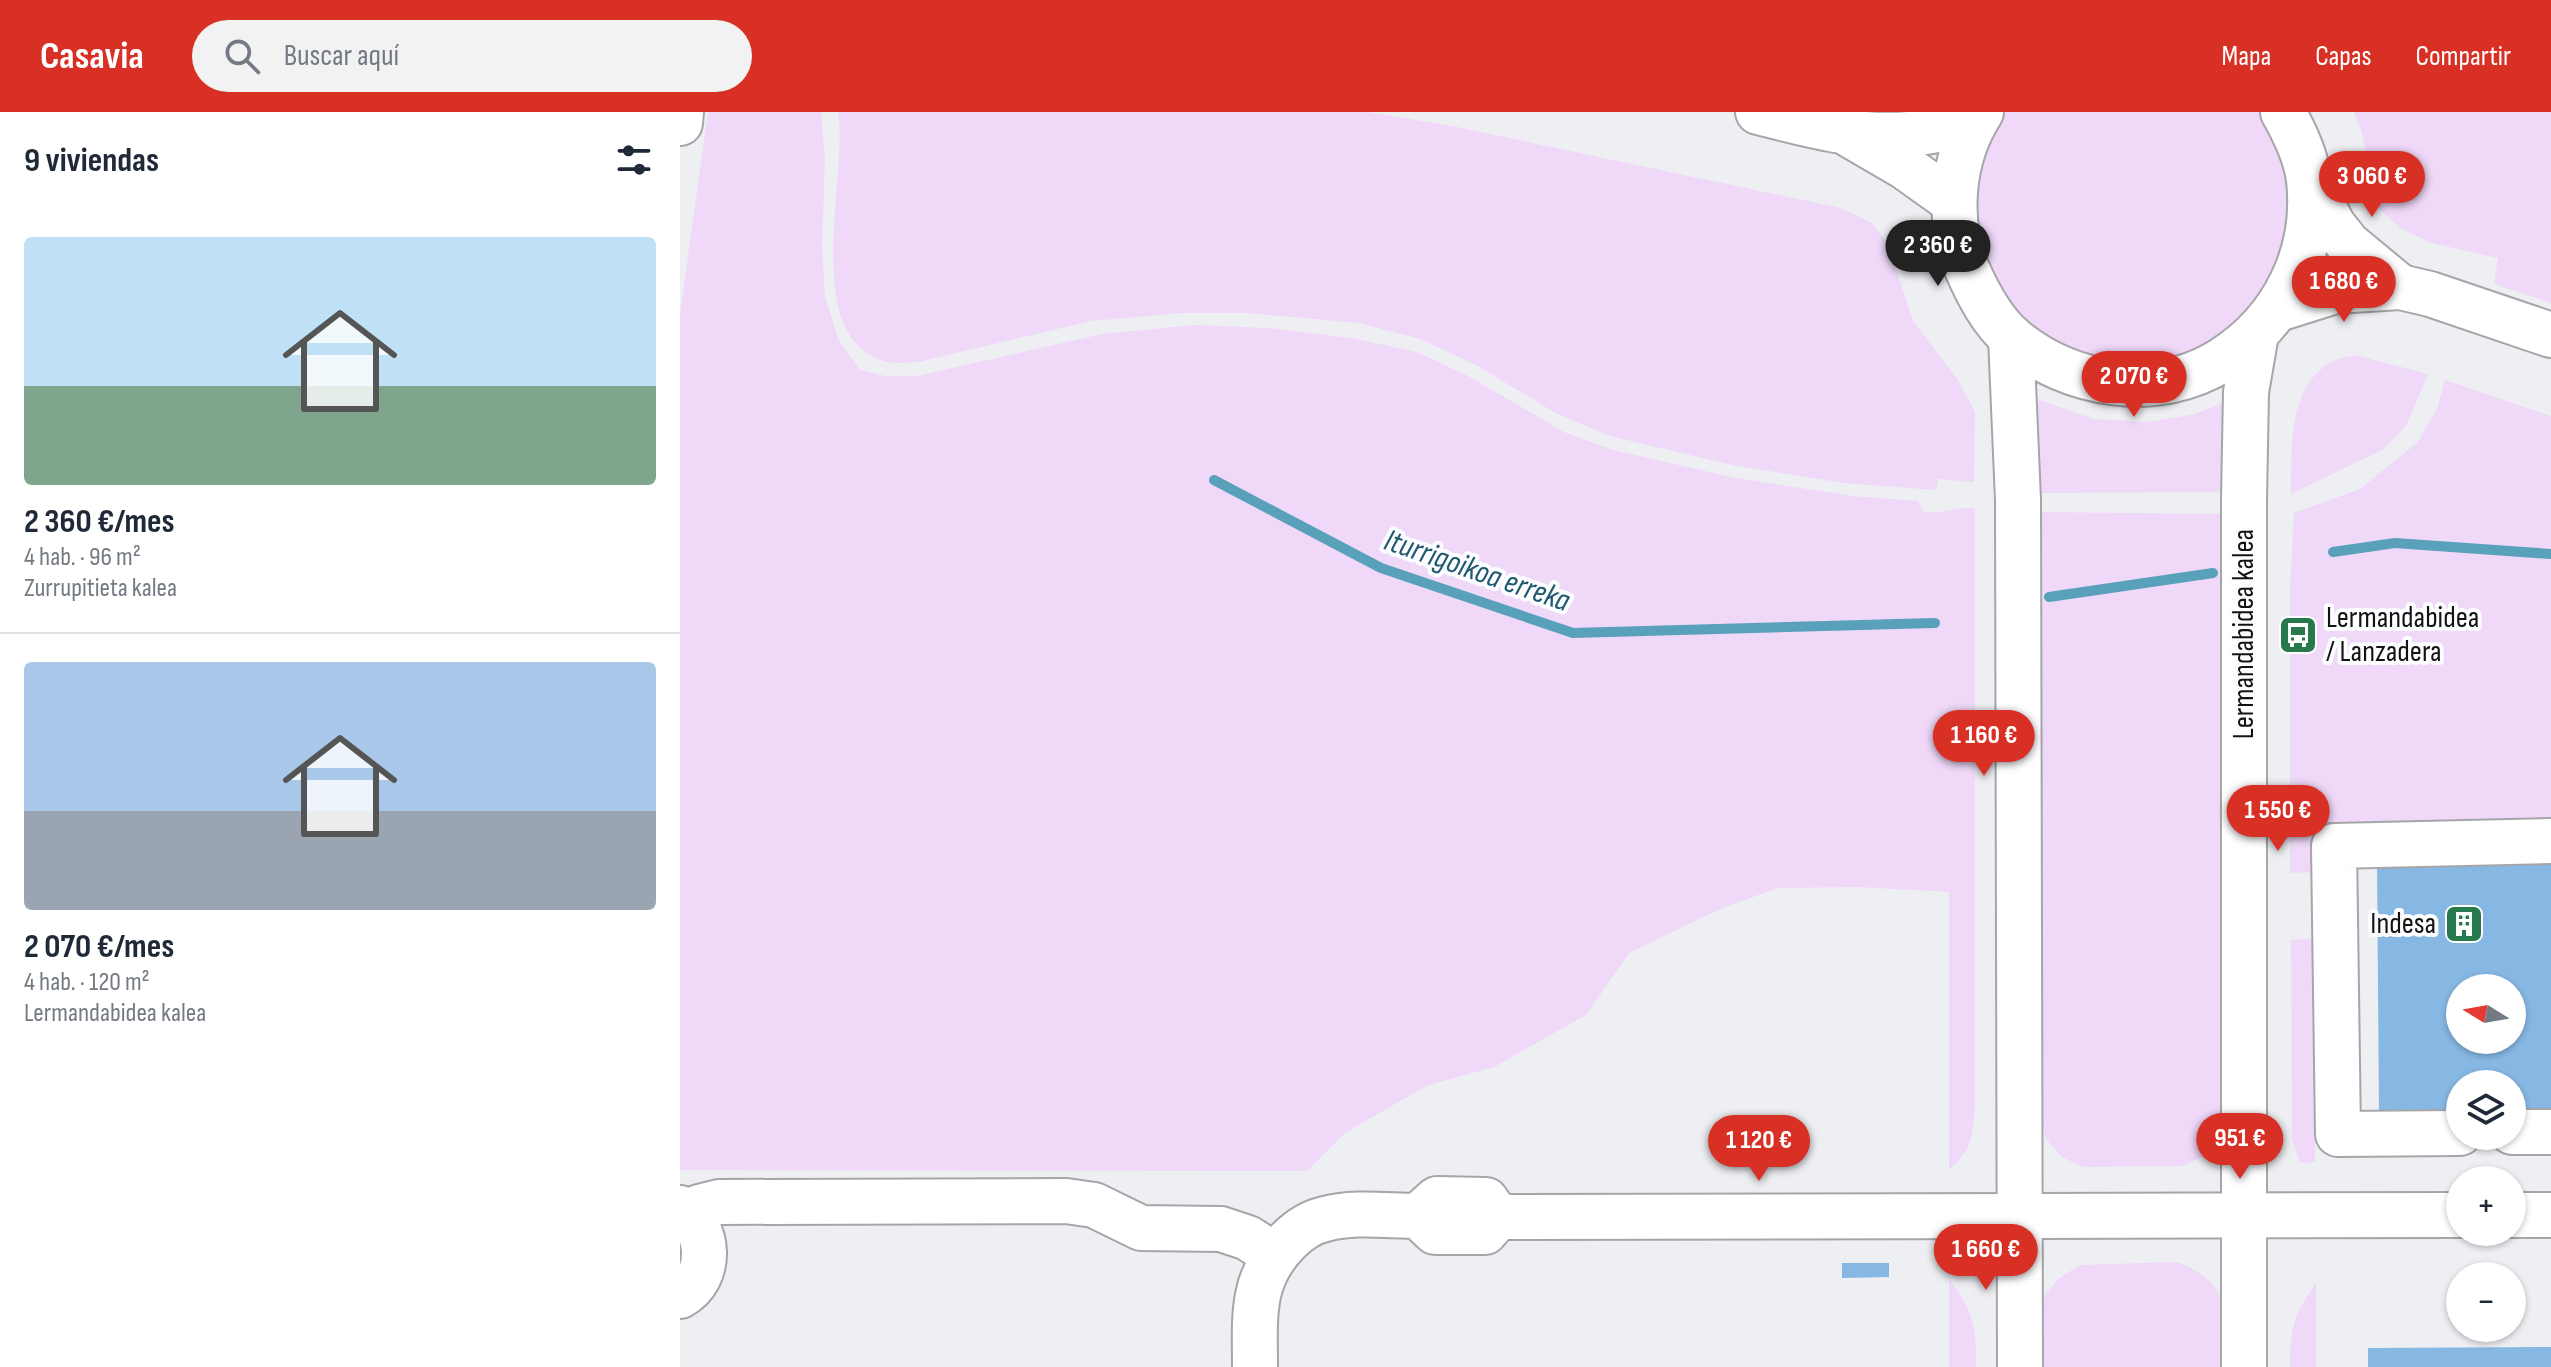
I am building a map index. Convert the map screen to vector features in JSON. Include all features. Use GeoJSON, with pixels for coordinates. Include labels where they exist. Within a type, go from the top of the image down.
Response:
{"type":"FeatureCollection","features":[{"type":"Feature","properties":{"kind":"street"},"geometry":{"type":"LineString","coordinates":[[680,123],[681,112]]}},
{"type":"Feature","properties":{"kind":"street"},"geometry":{"type":"LineString","coordinates":[[1758,112],[1848,134],[1879,136],[1940,130],[1980,114]]}},
{"type":"Feature","properties":{"kind":"street"},"geometry":{"type":"LineString","coordinates":[[2283,112],[2297,138],[2309,178],[2333,225],[2348,244],[2400,287]]}},
{"type":"Feature","properties":{"kind":"street"},"geometry":{"type":"LineString","coordinates":[[1980,114],[1966,142],[1957,171],[1954,202],[1960,252],[1980,298],[2011,337],[2047,363],[2090,379],[2134,385],[2179,379],[2220,361],[2267,322],[2335,291],[2400,287],[2430,294],[2551,335]]}},
{"type":"Feature","properties":{"kind":"street"},"geometry":{"type":"LineString","coordinates":[[1848,134],[1905,167],[1954,202]]}},
{"type":"Feature","properties":{"kind":"street"},"geometry":{"type":"LineString","coordinates":[[2267,322],[2299,268],[2310,224],[2309,178]]}},
{"type":"Feature","properties":{"kind":"street","name":"Lermandabidea kalea"},"geometry":{"type":"LineString","coordinates":[[2244,1367],[2246,392],[2267,322]]}},
{"type":"Feature","properties":{"kind":"street"},"geometry":{"type":"LineString","coordinates":[[2011,337],[2018,500],[2020,1367]]}},
{"type":"Feature","properties":{"kind":"street"},"geometry":{"type":"LineString","coordinates":[[2446,1133],[2338,1134],[2334,846],[2551,841]]}},
{"type":"Feature","properties":{"kind":"street"},"geometry":{"type":"LineString","coordinates":[[2526,1132],[2551,1132]]}},
{"type":"Feature","properties":{"kind":"street"},"geometry":{"type":"LineString","coordinates":[[1255,1367],[1256,1296],[1262,1276],[1274,1255],[1298,1232],[1323,1219],[1344,1215],[1418,1216],[1437,1199],[1486,1200],[1498,1217],[2446,1215]]}},
{"type":"Feature","properties":{"kind":"street"},"geometry":{"type":"LineString","coordinates":[[680,1296],[699,1276],[705,1254],[702,1233],[685,1211],[719,1202],[1066,1201],[1094,1205],[1141,1228],[1221,1229],[1248,1238],[1274,1255]]}},
{"type":"Feature","properties":{"kind":"street"},"geometry":{"type":"LineString","coordinates":[[2526,1215],[2551,1215]]}},
{"type":"Feature","properties":{"kind":"shaded area"},"geometry":{"type":"Polygon","coordinates":[[[708,112],[821,112],[825,159],[822,246],[825,297],[839,341],[860,370],[885,376],[917,376],[1102,334],[1194,325],[1268,328],[1351,338],[1417,352],[1470,377],[1564,432],[1613,450],[1736,478],[1852,496],[1918,501],[1924,512],[1975,508],[1975,1109],[1971,1136],[1963,1156],[1949,1170],[1949,892],[1858,887],[1778,888],[1720,909],[1629,953],[1586,1015],[1494,1067],[1426,1086],[1345,1133],[1307,1171],[680,1170],[680,314],[708,112]]]}},
{"type":"Feature","properties":{"kind":"shaded area"},"geometry":{"type":"Polygon","coordinates":[[[838,112],[1368,112],[1452,126],[1841,208],[1872,223],[1888,244],[1913,321],[1958,380],[1975,412],[1974,482],[1938,479],[1936,490],[1844,483],[1732,465],[1610,436],[1557,414],[1476,365],[1420,339],[1359,323],[1248,313],[1181,313],[1091,321],[918,362],[887,362],[860,347],[843,322],[835,290],[833,253],[840,140],[838,112]]]}},
{"type":"Feature","properties":{"kind":"shaded area"},"geometry":{"type":"Polygon","coordinates":[[[2004,112],[2261,112],[2285,160],[2291,199],[2283,251],[2258,301],[2220,336],[2175,356],[2127,361],[2079,352],[2035,328],[2001,291],[1979,239],[1976,223],[1975,189],[1982,157],[1987,141],[2004,112]]]}},
{"type":"Feature","properties":{"kind":"shaded area"},"geometry":{"type":"Polygon","coordinates":[[[2354,112],[2551,112],[2551,303],[2494,284],[2498,258],[2431,243],[2400,228],[2376,206],[2362,133],[2354,112]]]}},
{"type":"Feature","properties":{"kind":"shaded area"},"geometry":{"type":"Polygon","coordinates":[[[2355,355],[2428,374],[2406,426],[2382,450],[2291,494],[2292,440],[2299,404],[2306,387],[2331,362],[2355,355]]]}},
{"type":"Feature","properties":{"kind":"shaded area"},"geometry":{"type":"Polygon","coordinates":[[[2445,380],[2551,416],[2551,829],[2316,829],[2315,872],[2290,873],[2290,588],[2294,513],[2360,489],[2418,442],[2437,409],[2445,380]]]}},
{"type":"Feature","properties":{"kind":"shaded area"},"geometry":{"type":"Polygon","coordinates":[[[2037,399],[2093,419],[2148,422],[2195,414],[2227,401],[2227,492],[2037,493],[2037,399]]]}},
{"type":"Feature","properties":{"kind":"shaded area"},"geometry":{"type":"Polygon","coordinates":[[[2039,512],[2227,514],[2228,1114],[2220,1141],[2206,1155],[2183,1166],[2083,1167],[2062,1157],[2046,1139],[2038,1108],[2039,512]]]}},
{"type":"Feature","properties":{"kind":"shaded area"},"geometry":{"type":"Polygon","coordinates":[[[2315,938],[2315,1162],[2300,1163],[2292,1139],[2291,940],[2315,938]]]}},
{"type":"Feature","properties":{"kind":"shaded area"},"geometry":{"type":"Polygon","coordinates":[[[2177,1262],[2195,1270],[2217,1291],[2225,1317],[2226,1367],[2039,1367],[2039,1318],[2044,1296],[2058,1279],[2080,1265],[2177,1262]]]}},
{"type":"Feature","properties":{"kind":"shaded area"},"geometry":{"type":"Polygon","coordinates":[[[1949,1279],[1972,1320],[1976,1367],[1949,1367],[1949,1279]]]}},
{"type":"Feature","properties":{"kind":"shaded area"},"geometry":{"type":"Polygon","coordinates":[[[2316,1283],[2316,1367],[2290,1367],[2295,1322],[2316,1283]]]}},
{"type":"Feature","properties":{"kind":"building","name":"Indesa"},"geometry":{"type":"Polygon","coordinates":[[[2551,859],[2551,1113],[2526,1113],[2526,1070],[2446,1070],[2446,1113],[2379,1114],[2377,860],[2551,859]]]}},
{"type":"Feature","properties":{"kind":"building"},"geometry":{"type":"Polygon","coordinates":[[[1842,1263],[1889,1263],[1889,1277],[1842,1278],[1842,1263]]]}},
{"type":"Feature","properties":{"kind":"building"},"geometry":{"type":"Polygon","coordinates":[[[2551,1347],[2551,1367],[2368,1367],[2368,1348],[2551,1347]]]}},
{"type":"Feature","properties":{"kind":"waterway","name":"Iturrigoikoa erreka"},"geometry":{"type":"LineString","coordinates":[[1214,480],[1381,568],[1573,633],[1935,623]]}},
{"type":"Feature","properties":{"kind":"waterway","name":"Iturrigoikoa erreka"},"geometry":{"type":"LineString","coordinates":[[2333,552],[2395,543],[2551,554]]}},
{"type":"Feature","properties":{"kind":"waterway","name":"Iturrigoikoa erreka"},"geometry":{"type":"LineString","coordinates":[[2049,597],[2213,573]]}},
{"type":"Feature","properties":{"kind":"place","name":"Lermandabidea / Lanzadera"},"geometry":{"type":"Point","coordinates":[2298,635]}},
{"type":"Feature","properties":{"kind":"place","name":"Indesa"},"geometry":{"type":"Point","coordinates":[2464,924]}}]}
